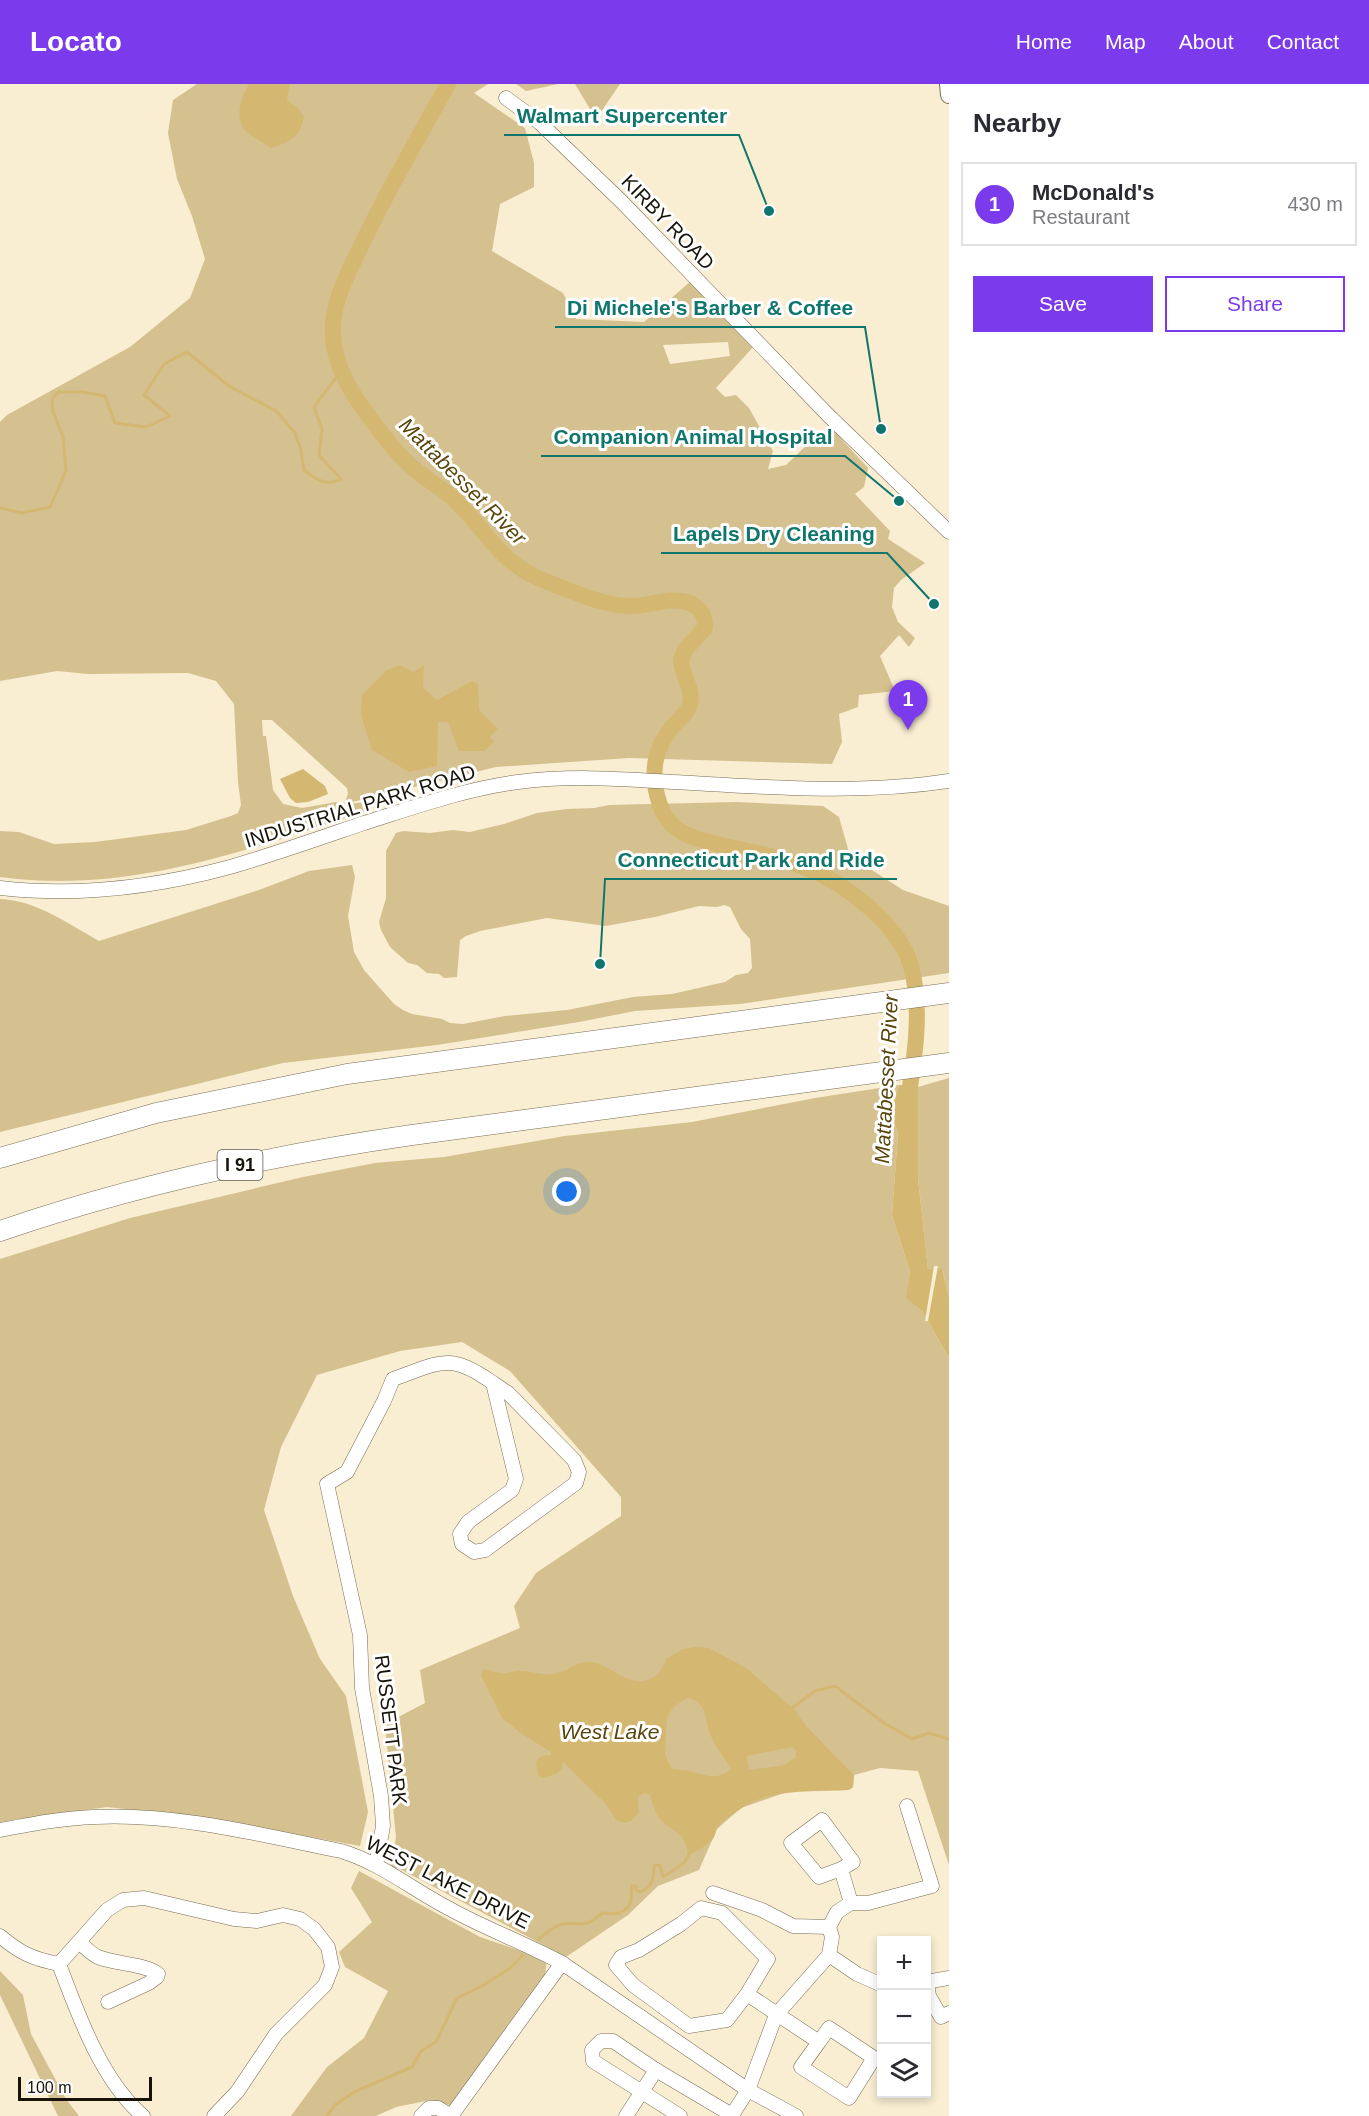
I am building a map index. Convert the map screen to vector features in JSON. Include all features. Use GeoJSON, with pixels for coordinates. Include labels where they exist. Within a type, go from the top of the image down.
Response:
{"type":"FeatureCollection","features":[{"type":"Feature","properties":{"kind":"highway"},"geometry":{"type":"LineString","coordinates":[[0,1158],[156,1113],[335,1076],[949,993]]}},
{"type":"Feature","properties":{"kind":"highway","name":"I 91"},"geometry":{"type":"LineString","coordinates":[[0,1231],[153,1186],[315,1150],[423,1133],[949,1063]]}},
{"type":"Feature","properties":{"kind":"main road"},"geometry":{"type":"LineString","coordinates":[[948,84],[949,94]]}},
{"type":"Feature","properties":{"kind":"street","name":"KIRBY ROAD"},"geometry":{"type":"LineString","coordinates":[[506,98],[540,123],[651,231],[831,419],[949,532]]}},
{"type":"Feature","properties":{"kind":"street","name":"INDUSTRIAL PARK ROAD"},"geometry":{"type":"LineString","coordinates":[[0,888],[39,891],[104,889],[168,881],[231,866],[440,799],[480,789],[538,780],[627,779],[832,790],[893,788],[949,781]]}},
{"type":"Feature","properties":{"kind":"street","name":"RUSSETT PARK"},"geometry":{"type":"LineString","coordinates":[[376,1865],[382,1826],[381,1796],[362,1688],[360,1635],[327,1484],[347,1472],[393,1379],[444,1361],[466,1366],[493,1383]]}},
{"type":"Feature","properties":{"kind":"street"},"geometry":{"type":"LineString","coordinates":[[493,1383],[508,1393],[574,1460],[579,1472],[576,1483],[485,1550],[474,1552],[462,1544],[460,1533],[468,1522],[512,1490],[516,1479],[493,1383]]}},
{"type":"Feature","properties":{"kind":"street"},"geometry":{"type":"LineString","coordinates":[[680,2116],[593,2061],[592,2050],[601,2041],[613,2042],[733,2115],[748,2090],[776,2015],[829,1955],[832,1937],[829,1927],[837,1912],[851,1903],[868,1903],[932,1886],[908,1806]]}},
{"type":"Feature","properties":{"kind":"street","name":"WEST LAKE DRIVE"},"geometry":{"type":"LineString","coordinates":[[0,1830],[46,1821],[97,1816],[144,1817],[192,1823],[341,1851],[376,1865],[447,1908],[562,1963],[748,2090],[796,2116]]}},
{"type":"Feature","properties":{"kind":"street"},"geometry":{"type":"LineString","coordinates":[[822,1820],[853,1862],[841,1869],[819,1877],[790,1843],[822,1820]]}},
{"type":"Feature","properties":{"kind":"street"},"geometry":{"type":"LineString","coordinates":[[841,1869],[851,1903]]}},
{"type":"Feature","properties":{"kind":"street"},"geometry":{"type":"LineString","coordinates":[[713,1893],[762,1910],[793,1926],[829,1927]]}},
{"type":"Feature","properties":{"kind":"street"},"geometry":{"type":"LineString","coordinates":[[58,1964],[107,1910],[123,1900],[144,1898],[234,1919],[257,1921],[283,1915],[300,1919],[314,1929],[328,1947],[332,1967],[326,1985],[276,2034],[237,2092],[214,2116]]}},
{"type":"Feature","properties":{"kind":"street"},"geometry":{"type":"LineString","coordinates":[[701,1908],[722,1913],[768,1959],[747,1994],[727,2020],[689,2026],[633,1985],[616,1965],[621,1957],[639,1950],[681,1924],[701,1908]]}},
{"type":"Feature","properties":{"kind":"street"},"geometry":{"type":"LineString","coordinates":[[0,1936],[16,1950],[36,1960],[58,1964]]}},
{"type":"Feature","properties":{"kind":"street"},"geometry":{"type":"LineString","coordinates":[[79,1942],[96,1956],[125,1965],[153,1970],[158,1974],[149,1983],[108,2002]]}},
{"type":"Feature","properties":{"kind":"street"},"geometry":{"type":"LineString","coordinates":[[829,1955],[857,1974],[877,1983]]}},
{"type":"Feature","properties":{"kind":"street"},"geometry":{"type":"LineString","coordinates":[[421,2116],[429,2108],[438,2108],[451,2116],[562,1963]]}},
{"type":"Feature","properties":{"kind":"street"},"geometry":{"type":"LineString","coordinates":[[58,1964],[86,2034],[110,2075],[135,2109],[143,2116]]}},
{"type":"Feature","properties":{"kind":"street"},"geometry":{"type":"LineString","coordinates":[[931,1981],[949,1978]]}},
{"type":"Feature","properties":{"kind":"street"},"geometry":{"type":"LineString","coordinates":[[928,1990],[929,1996],[941,2017],[949,2013]]}},
{"type":"Feature","properties":{"kind":"street"},"geometry":{"type":"LineString","coordinates":[[747,1994],[819,2042]]}},
{"type":"Feature","properties":{"kind":"street"},"geometry":{"type":"LineString","coordinates":[[829,2028],[874,2058],[849,2098],[801,2067],[819,2042],[829,2028]]}},
{"type":"Feature","properties":{"kind":"street"},"geometry":{"type":"LineString","coordinates":[[626,2116],[656,2070]]}},
{"type":"Feature","properties":{"kind":"shaded area"},"geometry":{"type":"Polygon","coordinates":[[[197,84],[488,84],[474,93],[525,128],[534,163],[534,187],[500,204],[492,251],[563,293],[576,319],[644,322],[691,281],[755,345],[716,388],[725,397],[736,395],[749,408],[773,451],[768,469],[786,465],[812,440],[834,431],[868,468],[864,487],[855,494],[890,531],[888,539],[925,563],[901,580],[894,588],[892,607],[898,622],[915,638],[909,647],[899,635],[880,656],[895,691],[859,695],[858,707],[839,714],[842,742],[832,764],[629,758],[496,767],[344,804],[348,794],[347,788],[272,720],[262,720],[273,790],[283,804],[302,808],[336,802],[341,805],[365,802],[366,811],[232,854],[140,874],[94,880],[47,881],[0,877],[0,831],[19,832],[54,844],[95,842],[186,830],[238,813],[241,805],[234,704],[216,681],[188,673],[88,674],[57,671],[0,681],[0,422],[7,415],[130,347],[190,298],[205,259],[192,216],[177,179],[168,133],[173,100],[197,84]],[[728,342],[663,345],[670,364],[730,356],[728,342]]]}},
{"type":"Feature","properties":{"kind":"shaded area"},"geometry":{"type":"Polygon","coordinates":[[[516,84],[558,84],[526,91],[516,84]]]}},
{"type":"Feature","properties":{"kind":"shaded area"},"geometry":{"type":"Polygon","coordinates":[[[575,84],[620,84],[596,119],[575,84]]]}},
{"type":"Feature","properties":{"kind":"shaded area"},"geometry":{"type":"Polygon","coordinates":[[[736,802],[823,806],[839,817],[850,856],[903,890],[949,906],[949,973],[740,1004],[635,1011],[437,1045],[283,1063],[0,1132],[0,899],[13,900],[39,908],[99,941],[259,890],[309,871],[352,865],[355,877],[348,916],[354,952],[364,970],[394,1004],[403,1010],[450,1023],[463,1024],[505,1016],[567,1010],[633,997],[672,994],[725,982],[736,975],[748,973],[752,968],[750,939],[741,929],[730,907],[724,905],[699,906],[606,926],[547,918],[480,931],[466,936],[460,940],[457,977],[444,978],[439,974],[427,973],[417,965],[408,963],[390,947],[379,922],[386,898],[386,851],[396,833],[453,830],[470,832],[537,813],[609,805],[736,802]]]}},
{"type":"Feature","properties":{"kind":"shaded area"},"geometry":{"type":"Polygon","coordinates":[[[949,1078],[949,1297],[942,1269],[928,1270],[918,1178],[918,1087],[949,1078]]]}},
{"type":"Feature","properties":{"kind":"shaded area"},"geometry":{"type":"Polygon","coordinates":[[[899,1085],[891,1112],[898,1133],[892,1215],[910,1272],[907,1298],[922,1311],[949,1358],[949,1865],[918,1771],[880,1768],[854,1775],[853,1787],[849,1790],[790,1791],[741,1808],[717,1829],[699,1870],[658,1886],[628,1915],[566,1957],[398,1868],[393,1869],[389,1860],[392,1860],[396,1837],[385,1724],[425,1703],[420,1670],[520,1628],[514,1606],[536,1573],[621,1516],[621,1497],[510,1371],[462,1342],[400,1351],[317,1375],[281,1447],[264,1510],[293,1596],[320,1659],[346,1696],[368,1812],[360,1846],[206,1818],[107,1807],[0,1822],[0,1259],[130,1218],[303,1177],[375,1163],[444,1157],[565,1136],[692,1122],[815,1098],[899,1085]]]}},
{"type":"Feature","properties":{"kind":"shaded area"},"geometry":{"type":"Polygon","coordinates":[[[359,1871],[480,1937],[547,1960],[545,1975],[450,2105],[431,2100],[396,2107],[376,2116],[291,2116],[327,2067],[364,2038],[388,1991],[345,1967],[339,1952],[372,1922],[351,1888],[359,1871]]]}},
{"type":"Feature","properties":{"kind":"shaded area"},"geometry":{"type":"Polygon","coordinates":[[[0,1971],[23,1995],[31,2034],[66,2099],[79,2116],[58,2116],[0,1995],[0,1971]]]}},
{"type":"Feature","properties":{"kind":"water"},"geometry":{"type":"Polygon","coordinates":[[[249,84],[290,84],[287,100],[298,108],[304,117],[300,129],[293,138],[271,148],[245,130],[241,122],[240,111],[242,99],[249,84]]]}},
{"type":"Feature","properties":{"kind":"water"},"geometry":{"type":"Polygon","coordinates":[[[400,665],[413,672],[424,665],[423,688],[437,700],[472,681],[478,684],[479,710],[498,729],[490,737],[494,742],[484,751],[459,751],[448,722],[438,722],[437,766],[409,772],[372,750],[361,715],[362,695],[387,670],[400,665]]]}},
{"type":"Feature","properties":{"kind":"water"},"geometry":{"type":"Polygon","coordinates":[[[303,769],[325,786],[328,794],[308,802],[296,803],[290,798],[280,779],[303,769]]]}},
{"type":"Feature","properties":{"kind":"water"},"geometry":{"type":"Polygon","coordinates":[[[899,1085],[918,1087],[918,1178],[928,1269],[942,1269],[949,1297],[949,1358],[922,1311],[906,1298],[910,1272],[892,1215],[898,1133],[891,1112],[899,1085]]]}},
{"type":"Feature","properties":{"kind":"water","name":"West Lake"},"geometry":{"type":"Polygon","coordinates":[[[694,1647],[709,1648],[746,1668],[795,1710],[806,1726],[854,1775],[853,1787],[848,1790],[792,1792],[751,1803],[722,1823],[710,1842],[688,1855],[683,1838],[660,1819],[650,1795],[645,1793],[638,1796],[639,1813],[631,1821],[624,1823],[616,1820],[605,1803],[563,1762],[562,1769],[556,1774],[543,1778],[538,1775],[536,1762],[541,1756],[551,1755],[551,1752],[502,1718],[481,1675],[484,1669],[500,1673],[526,1671],[553,1674],[579,1663],[588,1662],[602,1665],[626,1678],[645,1681],[657,1675],[666,1659],[681,1650],[694,1647]],[[688,1698],[674,1706],[667,1718],[665,1755],[672,1769],[712,1776],[731,1770],[715,1745],[703,1708],[688,1698]],[[792,1747],[747,1756],[749,1770],[784,1765],[795,1758],[796,1751],[792,1747]]]}},
{"type":"Feature","properties":{"kind":"pier"},"geometry":{"type":"Polygon","coordinates":[[[934,1266],[938,1266],[928,1321],[925,1321],[934,1266]]]}},
{"type":"Feature","properties":{"kind":"waterway","name":"Mattabesset River"},"geometry":{"type":"LineString","coordinates":[[448,84],[382,203],[340,293],[334,314],[333,339],[346,381],[361,406],[398,454],[455,500],[495,546],[516,566],[545,581],[606,603],[635,606],[675,600],[690,603],[700,610],[705,620],[705,628],[685,650],[681,660],[689,687],[690,704],[686,713],[667,734],[655,763],[655,784],[660,805],[672,825],[690,836],[779,858],[820,874],[868,906],[895,935],[905,950],[915,983],[916,1036],[907,1106]]}},
{"type":"Feature","properties":{"kind":"waterway"},"geometry":{"type":"LineString","coordinates":[[0,508],[22,513],[50,507],[66,471],[63,436],[53,412],[52,399],[58,392],[83,392],[105,396],[115,423],[146,427],[170,416],[144,395],[164,364],[187,352],[229,386],[276,411],[295,433],[301,450],[304,470],[313,477],[326,482],[341,479],[319,455],[322,429],[314,407],[341,371]]}},
{"type":"Feature","properties":{"kind":"waterway"},"geometry":{"type":"LineString","coordinates":[[789,1710],[815,1691],[835,1686],[884,1723],[912,1739],[929,1733],[949,1739]]}},
{"type":"Feature","properties":{"kind":"waterway"},"geometry":{"type":"LineString","coordinates":[[538,1940],[559,1925],[586,1924],[602,1913],[623,1911],[631,1901],[632,1886],[636,1886],[636,1890],[640,1892],[650,1885],[654,1866],[660,1865],[663,1877],[684,1863],[690,1853]]}},
{"type":"Feature","properties":{"kind":"waterway"},"geometry":{"type":"LineString","coordinates":[[327,2116],[335,2105],[354,2092],[412,2067],[421,2051],[436,2042],[457,1998],[509,1969],[523,1955]]}},
{"type":"Feature","properties":{"kind":"place","name":"Walmart Supercenter"},"geometry":{"type":"Point","coordinates":[769,211]}},
{"type":"Feature","properties":{"kind":"place","name":"Di Michele's Barber & Coffee"},"geometry":{"type":"Point","coordinates":[881,429]}},
{"type":"Feature","properties":{"kind":"place","name":"Companion Animal Hospital"},"geometry":{"type":"Point","coordinates":[899,501]}},
{"type":"Feature","properties":{"kind":"place","name":"Lapels Dry Cleaning"},"geometry":{"type":"Point","coordinates":[934,604]}},
{"type":"Feature","properties":{"kind":"place","name":"McDonald's"},"geometry":{"type":"Point","coordinates":[908,730]}},
{"type":"Feature","properties":{"kind":"place","name":"Connecticut Park and Ride"},"geometry":{"type":"Point","coordinates":[600,964]}}]}
